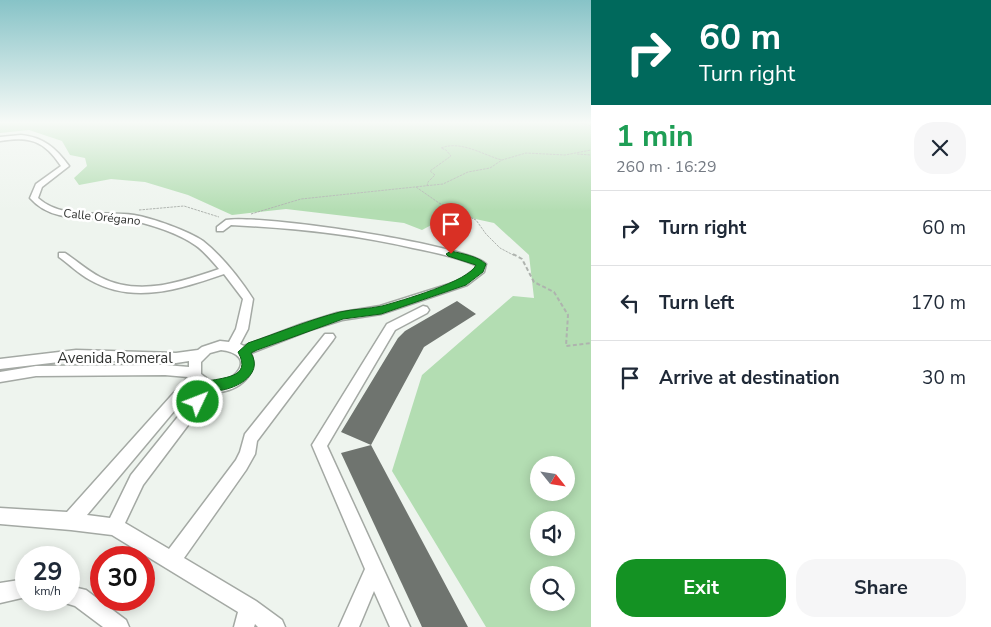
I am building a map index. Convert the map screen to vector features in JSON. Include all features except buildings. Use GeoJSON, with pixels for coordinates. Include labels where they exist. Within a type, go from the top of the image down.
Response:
{"type":"FeatureCollection","features":[{"type":"Feature","properties":{"kind":"street","name":"Calle Orégano"},"geometry":{"type":"LineString","coordinates":[[54,152],[65,166],[38,186],[34,198],[45,208],[65,214],[134,218],[175,231],[199,243],[226,270],[248,299],[239,349]]}},
{"type":"Feature","properties":{"kind":"street"},"geometry":{"type":"LineString","coordinates":[[71,520],[195,375],[195,361],[199,355],[214,346],[239,349],[341,316],[381,310],[462,283],[480,270],[481,264],[468,258],[352,232],[229,222],[220,229]]}},
{"type":"Feature","properties":{"kind":"street"},"geometry":{"type":"LineString","coordinates":[[62,255],[99,281],[133,292],[169,289],[226,270]]}},
{"type":"Feature","properties":{"kind":"street"},"geometry":{"type":"LineString","coordinates":[[400,627],[319,445],[390,326],[423,310]]}},
{"type":"Feature","properties":{"kind":"street"},"geometry":{"type":"LineString","coordinates":[[171,561],[241,465],[247,454],[250,439],[328,337]]}},
{"type":"Feature","properties":{"kind":"street"},"geometry":{"type":"LineString","coordinates":[[195,375],[210,386],[221,386],[240,378],[246,372],[248,358],[239,349]]}},
{"type":"Feature","properties":{"kind":"street","name":"Avenida Romeral"},"geometry":{"type":"LineString","coordinates":[[0,364],[76,355],[176,358],[199,355]]}},
{"type":"Feature","properties":{"kind":"street","name":"Avenida Romeral"},"geometry":{"type":"LineString","coordinates":[[0,377],[36,371],[165,370],[195,375]]}},
{"type":"Feature","properties":{"kind":"street"},"geometry":{"type":"LineString","coordinates":[[115,527],[137,480],[210,386]]}},
{"type":"Feature","properties":{"kind":"street"},"geometry":{"type":"LineString","coordinates":[[0,516],[71,520],[115,527],[249,608],[275,627]]}},
{"type":"Feature","properties":{"kind":"street"},"geometry":{"type":"LineString","coordinates":[[349,627],[374,569]]}},
{"type":"Feature","properties":{"kind":"street"},"geometry":{"type":"LineString","coordinates":[[0,593],[15,590]]}},
{"type":"Feature","properties":{"kind":"street"},"geometry":{"type":"LineString","coordinates":[[80,597],[119,627]]}},
{"type":"Feature","properties":{"kind":"street"},"geometry":{"type":"LineString","coordinates":[[244,627],[249,608]]}},
{"type":"Feature","properties":{"kind":"path"},"geometry":{"type":"LineString","coordinates":[[428,187],[426,184],[435,175],[430,171],[450,156],[448,152]]}},
{"type":"Feature","properties":{"kind":"path"},"geometry":{"type":"LineString","coordinates":[[476,152],[502,160]]}},
{"type":"Feature","properties":{"kind":"path"},"geometry":{"type":"LineString","coordinates":[[247,216],[301,199],[443,184],[468,172],[490,168],[502,160],[526,153],[565,156],[582,152]]}},
{"type":"Feature","properties":{"kind":"path"},"geometry":{"type":"LineString","coordinates":[[575,154],[591,155]]}},
{"type":"Feature","properties":{"kind":"path"},"geometry":{"type":"LineString","coordinates":[[416,187],[439,203],[476,220],[486,234],[500,248],[522,259],[534,282],[554,292],[568,316],[566,346],[591,343]]}},
{"type":"Feature","properties":{"kind":"path"},"geometry":{"type":"LineString","coordinates":[[136,210],[184,206],[216,218],[224,217]]}},
{"type":"Feature","properties":{"kind":"green space"},"geometry":{"type":"Polygon","coordinates":[[[68,152],[591,152],[591,627],[486,627],[392,471],[422,375],[513,296],[534,298],[529,255],[494,223],[452,214],[422,230],[404,223],[286,209],[232,215],[188,195],[145,182],[111,179],[79,185],[74,178],[87,166],[85,158],[70,155],[68,152]]]}},
{"type":"Feature","properties":{"kind":"route"},"geometry":{"type":"LineString","coordinates":[[198,402],[210,386],[221,386],[231,383],[246,372],[248,358],[244,352],[253,346],[341,316],[381,310],[436,292],[462,283],[480,270],[481,264],[468,258],[451,254]]}}]}
